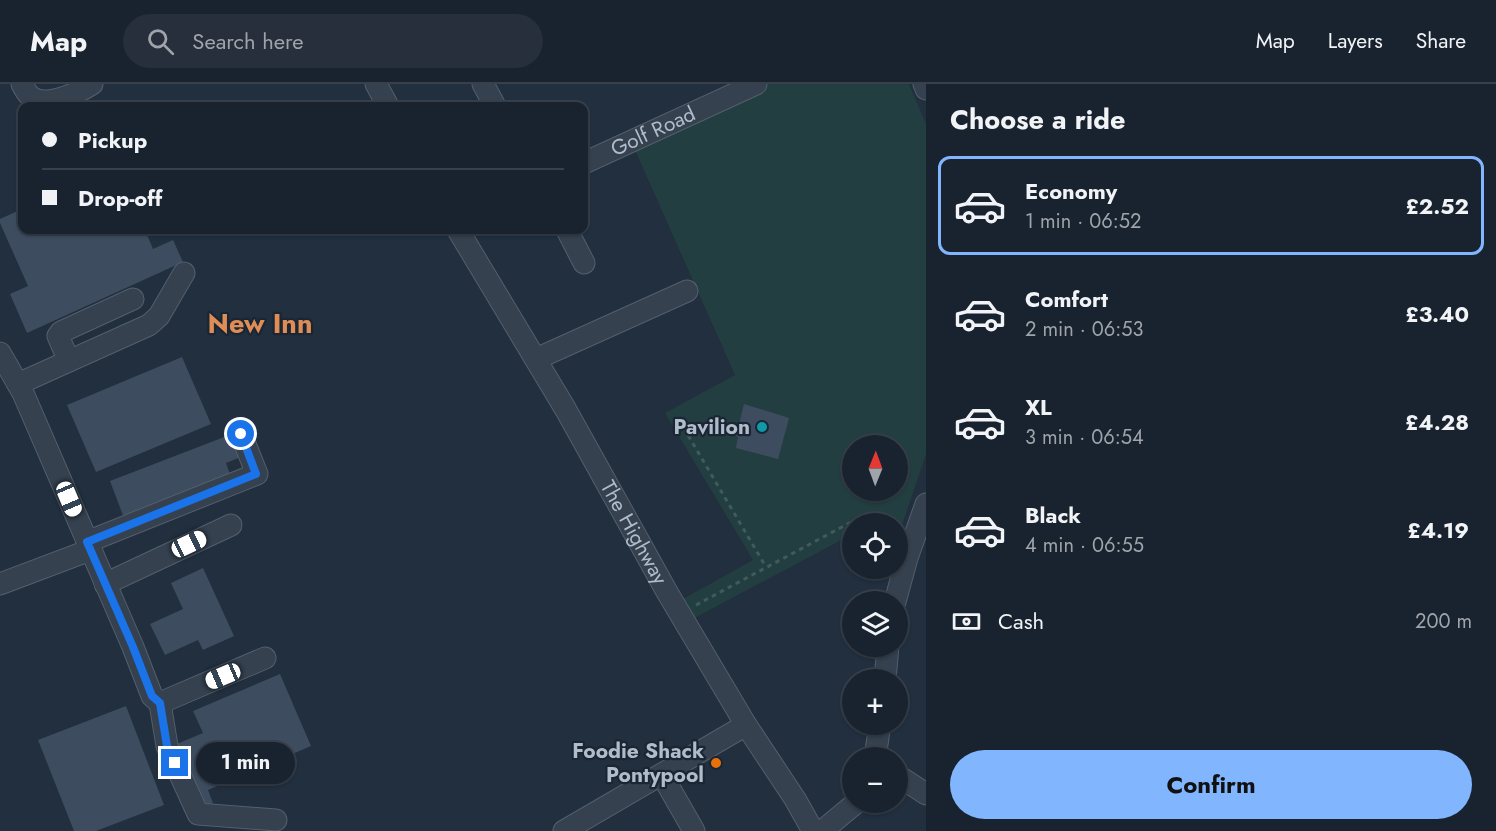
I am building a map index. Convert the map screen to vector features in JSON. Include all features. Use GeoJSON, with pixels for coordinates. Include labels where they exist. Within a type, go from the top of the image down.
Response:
{"type":"FeatureCollection","features":[{"type":"Feature","properties":{"kind":"street"},"geometry":{"type":"LineString","coordinates":[[22,84],[31,97],[40,100],[57,100],[92,84]]}},
{"type":"Feature","properties":{"kind":"street"},"geometry":{"type":"LineString","coordinates":[[376,84],[386,102]]}},
{"type":"Feature","properties":{"kind":"street","name":"Golf Road"},"geometry":{"type":"LineString","coordinates":[[588,161],[756,84]]}},
{"type":"Feature","properties":{"kind":"street"},"geometry":{"type":"LineString","coordinates":[[924,84],[926,89]]}},
{"type":"Feature","properties":{"kind":"street","name":"The Highway"},"geometry":{"type":"LineString","coordinates":[[462,234],[566,410],[680,613],[746,725],[795,799],[813,831]]}},
{"type":"Feature","properties":{"kind":"street"},"geometry":{"type":"LineString","coordinates":[[569,234],[584,263]]}},
{"type":"Feature","properties":{"kind":"street"},"geometry":{"type":"LineString","coordinates":[[21,388],[69,361],[149,325],[159,316],[184,273]]}},
{"type":"Feature","properties":{"kind":"street"},"geometry":{"type":"LineString","coordinates":[[536,359],[687,291]]}},
{"type":"Feature","properties":{"kind":"street"},"geometry":{"type":"LineString","coordinates":[[69,361],[58,336],[61,332],[133,299]]}},
{"type":"Feature","properties":{"kind":"street"},"geometry":{"type":"LineString","coordinates":[[0,353],[21,388],[152,696],[160,703],[167,746],[198,813],[276,820]]}},
{"type":"Feature","properties":{"kind":"street"},"geometry":{"type":"LineString","coordinates":[[0,584],[256,474],[241,434]]}},
{"type":"Feature","properties":{"kind":"street"},"geometry":{"type":"LineString","coordinates":[[898,591],[926,504]]}},
{"type":"Feature","properties":{"kind":"street"},"geometry":{"type":"LineString","coordinates":[[105,584],[231,525]]}},
{"type":"Feature","properties":{"kind":"street"},"geometry":{"type":"LineString","coordinates":[[160,703],[265,658]]}},
{"type":"Feature","properties":{"kind":"street"},"geometry":{"type":"LineString","coordinates":[[564,831],[746,725]]}},
{"type":"Feature","properties":{"kind":"street"},"geometry":{"type":"LineString","coordinates":[[662,775],[694,831]]}},
{"type":"Feature","properties":{"kind":"street"},"geometry":{"type":"LineString","coordinates":[[908,783],[926,794]]}},
{"type":"Feature","properties":{"kind":"street"},"geometry":{"type":"LineString","coordinates":[[822,831],[844,813]]}},
{"type":"Feature","properties":{"kind":"path"},"geometry":{"type":"LineString","coordinates":[[679,420],[766,567]]}},
{"type":"Feature","properties":{"kind":"path"},"geometry":{"type":"LineString","coordinates":[[680,613],[842,527]]}},
{"type":"Feature","properties":{"kind":"green space"},"geometry":{"type":"Polygon","coordinates":[[[756,84],[909,84],[926,124],[926,454],[906,513],[842,513],[842,540],[685,623],[674,604],[753,560],[665,413],[735,375],[631,141],[756,84]]]}},
{"type":"Feature","properties":{"kind":"building"},"geometry":{"type":"Polygon","coordinates":[[[18,211],[18,234],[147,234],[153,249],[173,240],[183,262],[27,333],[10,294],[28,286],[0,219],[18,211]]]}},
{"type":"Feature","properties":{"kind":"building"},"geometry":{"type":"Polygon","coordinates":[[[182,357],[211,424],[96,472],[67,405],[182,357]]]}},
{"type":"Feature","properties":{"kind":"building","name":"Pavilion"},"geometry":{"type":"Polygon","coordinates":[[[744,404],[789,418],[778,459],[736,448],[738,437],[736,436],[744,404]]]}},
{"type":"Feature","properties":{"kind":"building"},"geometry":{"type":"Polygon","coordinates":[[[232,434],[241,457],[226,463],[231,477],[124,518],[110,481],[232,434]]]}},
{"type":"Feature","properties":{"kind":"building"},"geometry":{"type":"Polygon","coordinates":[[[203,568],[234,636],[203,650],[198,640],[165,655],[150,624],[183,609],[171,583],[203,568]]]}},
{"type":"Feature","properties":{"kind":"building"},"geometry":{"type":"Polygon","coordinates":[[[280,674],[311,746],[208,790],[213,803],[200,809],[172,746],[203,733],[193,711],[280,674]]]}},
{"type":"Feature","properties":{"kind":"building"},"geometry":{"type":"Polygon","coordinates":[[[126,706],[164,805],[96,831],[74,831],[38,740],[126,706]]]}},
{"type":"Feature","properties":{"kind":"place","name":"Pavilion"},"geometry":{"type":"Point","coordinates":[762,427]}},
{"type":"Feature","properties":{"kind":"place","name":"Foodie Shack Pontypool"},"geometry":{"type":"Point","coordinates":[716,763]}},
{"type":"Feature","properties":{"kind":"district","name":"New Inn"},"geometry":{"type":"Point","coordinates":[260,324]}},
{"type":"Feature","properties":{"kind":"route"},"geometry":{"type":"LineString","coordinates":[[175,763],[167,746],[160,703],[152,696],[87,542],[256,474],[241,434]]}}]}
